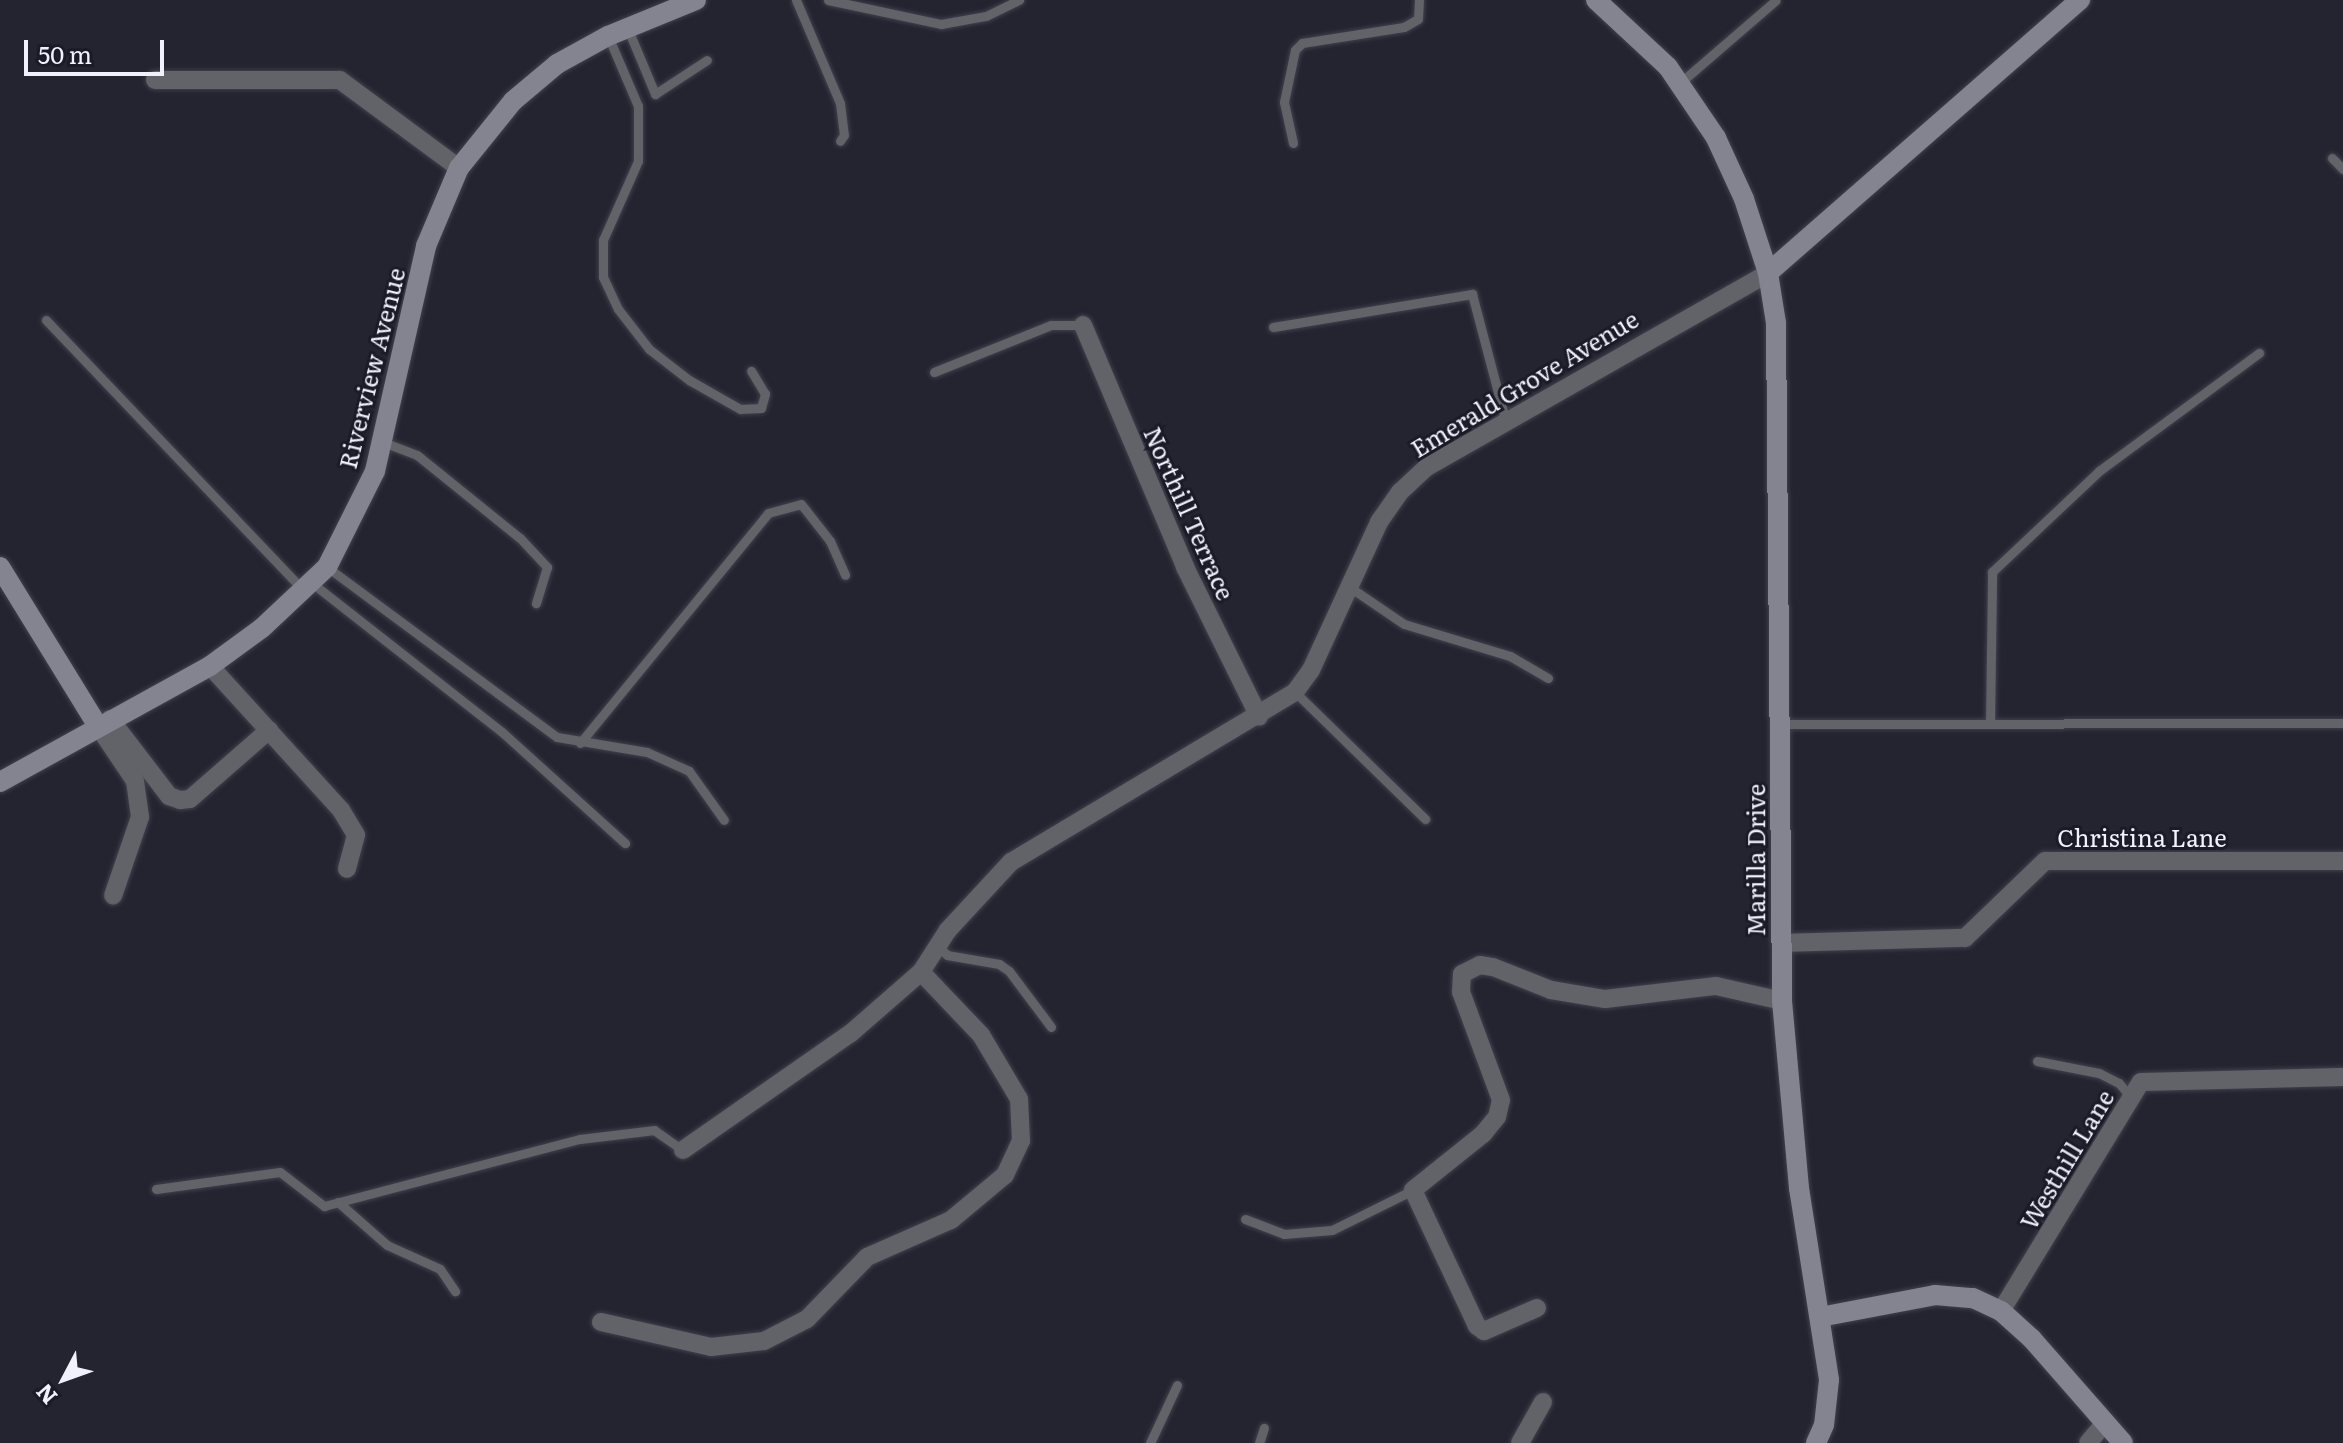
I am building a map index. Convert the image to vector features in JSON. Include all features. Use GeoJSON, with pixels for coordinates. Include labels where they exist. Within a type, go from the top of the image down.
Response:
{"type":"FeatureCollection","features":[{"type":"Feature","properties":{"kind":"street","name":"Riverview Avenue"},"geometry":{"type":"LineString","coordinates":[[0,782],[210,666],[308,587],[327,567],[364,500],[383,442],[426,246],[459,168],[513,101],[557,64],[627,27],[696,0]]}},
{"type":"Feature","properties":{"kind":"street"},"geometry":{"type":"LineString","coordinates":[[1596,0],[1681,82],[1736,176],[1768,273]]}},
{"type":"Feature","properties":{"kind":"street","name":"Emerald Grove Avenue"},"geometry":{"type":"LineString","coordinates":[[683,1150],[851,1033],[921,972],[937,945],[1011,862],[1259,717],[1295,692],[1351,588],[1379,522],[1400,492],[1427,467],[1505,419],[1768,273],[2080,0]]}},
{"type":"Feature","properties":{"kind":"street"},"geometry":{"type":"LineString","coordinates":[[155,80],[340,80],[459,168]]}},
{"type":"Feature","properties":{"kind":"street","name":"Marilla Drive"},"geometry":{"type":"LineString","coordinates":[[1768,273],[1776,323],[1780,447],[1782,1001],[1797,1174],[1820,1317],[1828,1400],[1816,1443]]}},
{"type":"Feature","properties":{"kind":"street","name":"Northill Terrace"},"geometry":{"type":"LineString","coordinates":[[1083,325],[1185,567],[1259,717]]}},
{"type":"Feature","properties":{"kind":"street"},"geometry":{"type":"LineString","coordinates":[[0,567],[104,722],[135,781],[140,817],[113,896]]}},
{"type":"Feature","properties":{"kind":"street"},"geometry":{"type":"LineString","coordinates":[[210,666],[269,730],[356,835],[347,869]]}},
{"type":"Feature","properties":{"kind":"street"},"geometry":{"type":"LineString","coordinates":[[104,722],[169,796],[180,800],[190,799],[269,730]]}},
{"type":"Feature","properties":{"kind":"street","name":"Christina Lane"},"geometry":{"type":"LineString","coordinates":[[1781,943],[1965,938],[2045,861],[2343,861]]}},
{"type":"Feature","properties":{"kind":"street"},"geometry":{"type":"LineString","coordinates":[[1537,1308],[1484,1331],[1477,1326],[1413,1190],[1497,1117],[1501,1100],[1461,992],[1459,981],[1468,969],[1493,967],[1551,990],[1605,999],[1716,986],[1782,1001]]}},
{"type":"Feature","properties":{"kind":"street"},"geometry":{"type":"LineString","coordinates":[[601,1322],[711,1347],[764,1341],[807,1319],[867,1257],[951,1220],[1005,1175],[1021,1141],[1019,1099],[981,1035],[921,972]]}},
{"type":"Feature","properties":{"kind":"street","name":"Westhill Lane"},"geometry":{"type":"LineString","coordinates":[[2001,1311],[2141,1082],[2343,1077]]}},
{"type":"Feature","properties":{"kind":"street"},"geometry":{"type":"LineString","coordinates":[[1820,1317],[1935,1295],[1973,1298],[2001,1311],[2032,1339],[2103,1425],[2123,1443]]}},
{"type":"Feature","properties":{"kind":"street"},"geometry":{"type":"LineString","coordinates":[[1520,1443],[1543,1402]]}},
{"type":"Feature","properties":{"kind":"street"},"geometry":{"type":"LineString","coordinates":[[2088,1443],[2103,1425]]}},
{"type":"Feature","properties":{"kind":"lane"},"geometry":{"type":"LineString","coordinates":[[796,0],[840,103],[844,135],[840,141]]}},
{"type":"Feature","properties":{"kind":"lane"},"geometry":{"type":"LineString","coordinates":[[828,0],[941,24],[986,16],[1019,0]]}},
{"type":"Feature","properties":{"kind":"lane"},"geometry":{"type":"LineString","coordinates":[[1293,143],[1284,102],[1295,50],[1302,43],[1404,27],[1418,19],[1419,0]]}},
{"type":"Feature","properties":{"kind":"lane"},"geometry":{"type":"LineString","coordinates":[[1681,82],[1776,0]]}},
{"type":"Feature","properties":{"kind":"lane"},"geometry":{"type":"LineString","coordinates":[[627,27],[655,94],[707,60]]}},
{"type":"Feature","properties":{"kind":"lane"},"geometry":{"type":"LineString","coordinates":[[608,36],[638,106],[638,161],[603,240],[603,277],[618,309],[649,349],[689,380],[740,409],[761,408],[765,394],[751,371]]}},
{"type":"Feature","properties":{"kind":"lane"},"geometry":{"type":"LineString","coordinates":[[2332,158],[2343,169]]}},
{"type":"Feature","properties":{"kind":"lane"},"geometry":{"type":"LineString","coordinates":[[1273,327],[1472,294],[1505,419]]}},
{"type":"Feature","properties":{"kind":"lane"},"geometry":{"type":"LineString","coordinates":[[46,320],[308,587],[502,732],[625,843]]}},
{"type":"Feature","properties":{"kind":"lane"},"geometry":{"type":"LineString","coordinates":[[934,372],[1051,325],[1083,325]]}},
{"type":"Feature","properties":{"kind":"lane"},"geometry":{"type":"LineString","coordinates":[[1990,724],[1992,572],[2099,471],[2259,353]]}},
{"type":"Feature","properties":{"kind":"lane"},"geometry":{"type":"LineString","coordinates":[[383,442],[417,455],[520,538],[547,567],[536,603]]}},
{"type":"Feature","properties":{"kind":"lane"},"geometry":{"type":"LineString","coordinates":[[580,743],[768,513],[801,504],[830,541],[845,575]]}},
{"type":"Feature","properties":{"kind":"lane"},"geometry":{"type":"LineString","coordinates":[[327,567],[557,737],[647,752],[689,771],[724,820]]}},
{"type":"Feature","properties":{"kind":"lane"},"geometry":{"type":"LineString","coordinates":[[1351,588],[1404,624],[1510,656],[1548,678]]}},
{"type":"Feature","properties":{"kind":"lane"},"geometry":{"type":"LineString","coordinates":[[1295,692],[1425,819]]}},
{"type":"Feature","properties":{"kind":"lane"},"geometry":{"type":"LineString","coordinates":[[1781,724],[2343,723]]}},
{"type":"Feature","properties":{"kind":"lane"},"geometry":{"type":"LineString","coordinates":[[937,945],[947,955],[999,964],[1009,971],[1051,1027]]}},
{"type":"Feature","properties":{"kind":"lane"},"geometry":{"type":"LineString","coordinates":[[2037,1061],[2099,1073],[2119,1083],[2131,1098]]}},
{"type":"Feature","properties":{"kind":"lane"},"geometry":{"type":"LineString","coordinates":[[156,1189],[280,1172],[292,1177],[312,1200],[324,1206],[580,1139],[654,1130],[683,1150]]}},
{"type":"Feature","properties":{"kind":"lane"},"geometry":{"type":"LineString","coordinates":[[1245,1219],[1284,1234],[1332,1230],[1413,1190]]}},
{"type":"Feature","properties":{"kind":"lane"},"geometry":{"type":"LineString","coordinates":[[338,1202],[387,1245],[440,1269],[455,1291]]}},
{"type":"Feature","properties":{"kind":"lane"},"geometry":{"type":"LineString","coordinates":[[1150,1443],[1177,1385]]}},
{"type":"Feature","properties":{"kind":"lane"},"geometry":{"type":"LineString","coordinates":[[1259,1443],[1264,1428]]}}]}
